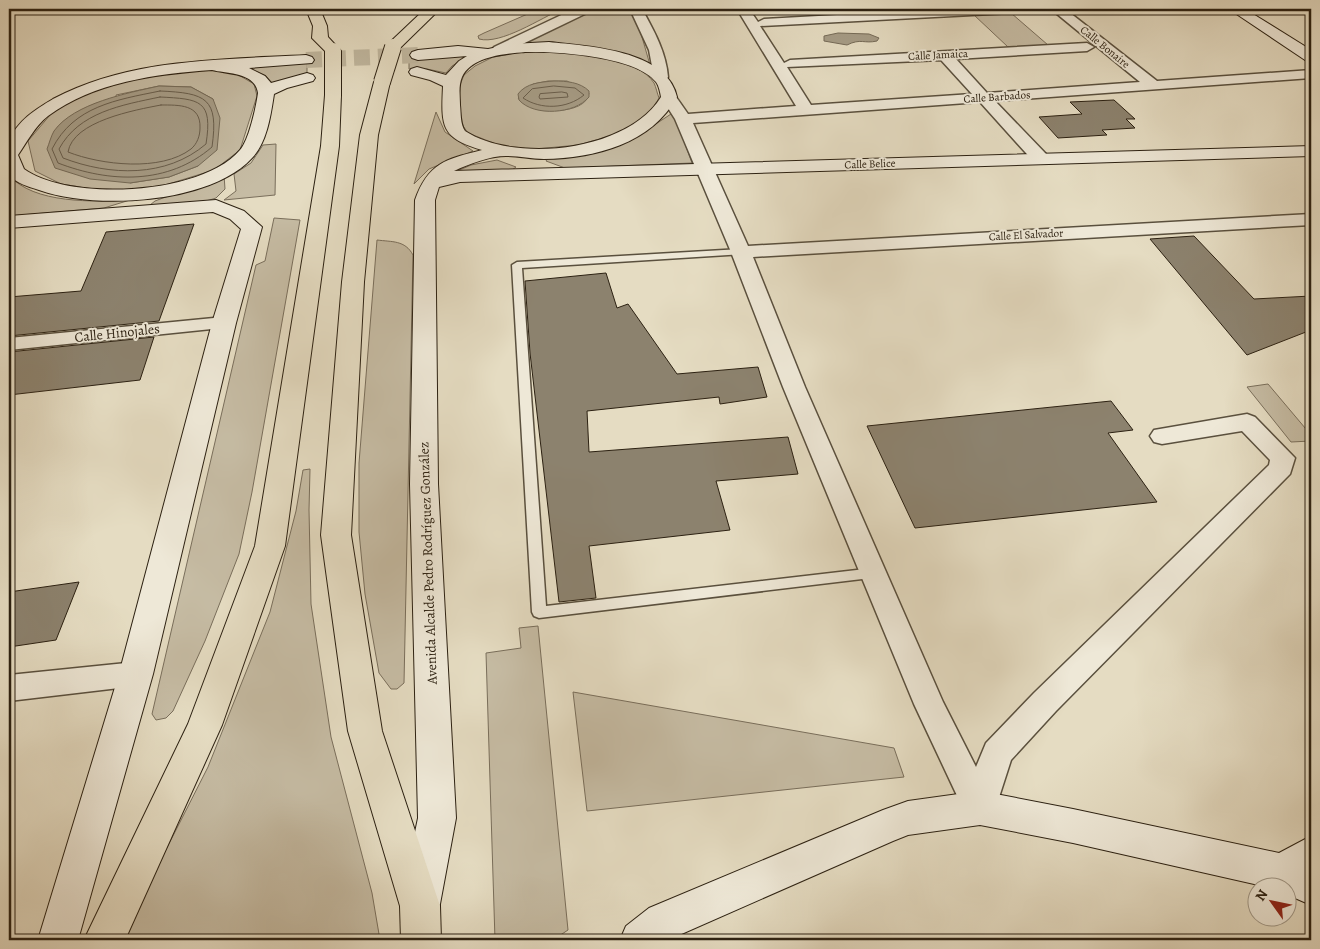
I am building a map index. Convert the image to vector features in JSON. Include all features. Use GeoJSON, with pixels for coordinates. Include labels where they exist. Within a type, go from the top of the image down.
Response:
{"type":"FeatureCollection","features":[{"type":"Feature","properties":{"kind":"highway"},"geometry":{"type":"LineString","coordinates":[[313,9],[329,42]]}},
{"type":"Feature","properties":{"kind":"highway"},"geometry":{"type":"LineString","coordinates":[[398,38],[433,9]]}},
{"type":"Feature","properties":{"kind":"highway"},"geometry":{"type":"LineString","coordinates":[[402,17],[398,38],[382,82],[369,135],[353,282],[336,535],[365,731],[421,923]]}},
{"type":"Feature","properties":{"kind":"highway"},"geometry":{"type":"LineString","coordinates":[[104,940],[204,725],[270,546],[330,146],[334,95],[329,42],[332,18]]}},
{"type":"Feature","properties":{"kind":"street"},"geometry":{"type":"LineString","coordinates":[[584,9],[468,63],[456,73],[451,84],[452,119],[454,128],[460,135],[476,142],[513,152],[541,154],[587,148],[628,136],[656,118],[670,96]]}},
{"type":"Feature","properties":{"kind":"street"},"geometry":{"type":"LineString","coordinates":[[636,9],[658,57],[661,66],[661,77],[683,119],[741,252],[794,387],[929,704],[980,808]]}},
{"type":"Feature","properties":{"kind":"street"},"geometry":{"type":"LineString","coordinates":[[743,9],[806,110]]}},
{"type":"Feature","properties":{"kind":"street"},"geometry":{"type":"LineString","coordinates":[[764,23],[903,12],[1011,9]]}},
{"type":"Feature","properties":{"kind":"street","name":"Calle Bonaire"},"geometry":{"type":"LineString","coordinates":[[1057,9],[1153,86]]}},
{"type":"Feature","properties":{"kind":"street"},"geometry":{"type":"LineString","coordinates":[[1236,9],[1311,57]]}},
{"type":"Feature","properties":{"kind":"street","name":"Calle Jamaica"},"geometry":{"type":"LineString","coordinates":[[790,64],[1087,47]]}},
{"type":"Feature","properties":{"kind":"street"},"geometry":{"type":"LineString","coordinates":[[418,55],[458,51],[493,52],[549,48],[587,51],[622,58],[661,77]]}},
{"type":"Feature","properties":{"kind":"street"},"geometry":{"type":"LineString","coordinates":[[944,55],[1041,159]]}},
{"type":"Feature","properties":{"kind":"street"},"geometry":{"type":"LineString","coordinates":[[160,192],[107,196],[60,191],[42,186],[17,172],[9,155],[32,122],[42,112],[77,93],[98,85],[147,72],[174,68],[218,67],[306,60]]}},
{"type":"Feature","properties":{"kind":"street"},"geometry":{"type":"LineString","coordinates":[[110,213],[160,192],[203,180],[224,171],[249,152],[266,92],[263,82],[253,76],[218,67]]}},
{"type":"Feature","properties":{"kind":"street"},"geometry":{"type":"LineString","coordinates":[[416,72],[435,76],[451,84]]}},
{"type":"Feature","properties":{"kind":"street","name":"Calle Barbados"},"geometry":{"type":"LineString","coordinates":[[683,119],[982,96],[1311,74]]}},
{"type":"Feature","properties":{"kind":"street"},"geometry":{"type":"LineString","coordinates":[[266,92],[281,85],[307,78]]}},
{"type":"Feature","properties":{"kind":"street","name":"Calle Belice"},"geometry":{"type":"LineString","coordinates":[[430,184],[459,176],[1311,151]]}},
{"type":"Feature","properties":{"kind":"street"},"geometry":{"type":"LineString","coordinates":[[430,184],[438,174],[457,164],[513,152],[546,173]]}},
{"type":"Feature","properties":{"kind":"street","name":"Avenida Alcalde Pedro Rodríguez González"},"geometry":{"type":"LineString","coordinates":[[421,923],[437,818],[424,484],[424,216],[425,200],[430,184]]}},
{"type":"Feature","properties":{"kind":"street"},"geometry":{"type":"LineString","coordinates":[[9,222],[216,206],[237,215],[252,227],[224,322],[136,674],[58,940]]}},
{"type":"Feature","properties":{"kind":"street","name":"Calle El Salvador"},"geometry":{"type":"LineString","coordinates":[[741,252],[1311,219]]}},
{"type":"Feature","properties":{"kind":"street","name":"Calle Hinojales"},"geometry":{"type":"LineString","coordinates":[[9,344],[224,322]]}},
{"type":"Feature","properties":{"kind":"street"},"geometry":{"type":"LineString","coordinates":[[980,808],[998,753],[1045,702],[1281,468],[1283,458],[1247,422],[1162,436]]}},
{"type":"Feature","properties":{"kind":"street"},"geometry":{"type":"LineString","coordinates":[[9,688],[136,674]]}},
{"type":"Feature","properties":{"kind":"street"},"geometry":{"type":"LineString","coordinates":[[640,940],[662,922],[883,827],[908,818],[980,808],[1301,871]]}},
{"type":"Feature","properties":{"kind":"lane"},"geometry":{"type":"LineString","coordinates":[[741,252],[517,266],[539,612],[708,598],[874,573]]}},
{"type":"Feature","properties":{"kind":"shaded area"},"geometry":{"type":"Polygon","coordinates":[[[539,9],[562,9],[509,35],[488,40],[479,39],[478,36],[484,33],[539,9]]]}},
{"type":"Feature","properties":{"kind":"shaded area"},"geometry":{"type":"Polygon","coordinates":[[[592,9],[631,9],[640,30],[650,65],[519,44],[592,9]]]}},
{"type":"Feature","properties":{"kind":"shaded area"},"geometry":{"type":"Polygon","coordinates":[[[1011,13],[1048,45],[1008,47],[974,15],[1011,13]]]}},
{"type":"Feature","properties":{"kind":"shaded area"},"geometry":{"type":"Polygon","coordinates":[[[520,52],[566,52],[594,55],[623,62],[636,68],[654,83],[659,98],[650,113],[621,133],[578,145],[536,149],[501,146],[468,133],[461,123],[458,90],[464,75],[475,66],[493,57],[520,52]],[[548,81],[533,84],[518,98],[524,104],[533,108],[545,110],[569,109],[579,106],[586,101],[589,93],[567,81],[548,81]]]}},
{"type":"Feature","properties":{"kind":"shaded area"},"geometry":{"type":"Polygon","coordinates":[[[459,54],[465,58],[452,66],[446,73],[427,69],[409,69],[409,58],[459,54]]]}},
{"type":"Feature","properties":{"kind":"shaded area"},"geometry":{"type":"Polygon","coordinates":[[[307,63],[307,74],[272,83],[266,76],[241,67],[307,63]]]}},
{"type":"Feature","properties":{"kind":"shaded area"},"geometry":{"type":"Polygon","coordinates":[[[205,69],[237,74],[254,84],[257,96],[240,150],[214,170],[162,186],[111,192],[61,184],[35,171],[28,141],[56,108],[99,87],[149,74],[205,69]],[[159,86],[116,95],[130,183],[169,177],[198,166],[213,99],[191,87],[159,86]]]}},
{"type":"Feature","properties":{"kind":"shaded area"},"geometry":{"type":"Polygon","coordinates":[[[436,112],[445,132],[473,151],[429,169],[414,184],[436,112]]]}},
{"type":"Feature","properties":{"kind":"shaded area"},"geometry":{"type":"Polygon","coordinates":[[[671,114],[675,116],[692,163],[565,168],[546,161],[548,158],[607,148],[630,141],[671,114]]]}},
{"type":"Feature","properties":{"kind":"shaded area"},"geometry":{"type":"Polygon","coordinates":[[[276,144],[275,195],[224,200],[236,191],[234,174],[251,163],[263,145],[276,144]]]}},
{"type":"Feature","properties":{"kind":"shaded area"},"geometry":{"type":"Polygon","coordinates":[[[497,160],[516,167],[512,170],[455,172],[471,165],[497,160]]]}},
{"type":"Feature","properties":{"kind":"shaded area"},"geometry":{"type":"Polygon","coordinates":[[[9,175],[33,191],[49,196],[83,201],[130,200],[104,208],[9,216],[9,175]]]}},
{"type":"Feature","properties":{"kind":"shaded area"},"geometry":{"type":"Polygon","coordinates":[[[224,175],[225,189],[216,198],[203,202],[150,205],[155,201],[224,175]]]}},
{"type":"Feature","properties":{"kind":"shaded area"},"geometry":{"type":"Polygon","coordinates":[[[274,218],[300,220],[252,492],[239,554],[205,641],[173,711],[166,718],[156,720],[152,714],[256,265],[265,261],[274,218]]]}},
{"type":"Feature","properties":{"kind":"shaded area"},"geometry":{"type":"Polygon","coordinates":[[[377,240],[402,244],[413,255],[404,683],[397,689],[391,689],[379,673],[365,594],[359,532],[359,463],[377,240]]]}},
{"type":"Feature","properties":{"kind":"shaded area"},"geometry":{"type":"Polygon","coordinates":[[[1268,384],[1311,435],[1311,441],[1291,442],[1247,387],[1268,384]]]}},
{"type":"Feature","properties":{"kind":"shaded area"},"geometry":{"type":"Polygon","coordinates":[[[310,469],[311,604],[331,737],[372,893],[380,940],[120,940],[208,767],[270,612],[296,511],[303,470],[310,469]]]}},
{"type":"Feature","properties":{"kind":"shaded area"},"geometry":{"type":"Polygon","coordinates":[[[538,626],[568,930],[553,940],[495,940],[486,653],[521,648],[519,628],[538,626]]]}},
{"type":"Feature","properties":{"kind":"shaded area"},"geometry":{"type":"Polygon","coordinates":[[[573,692],[894,748],[904,777],[587,811],[573,692]]]}},
{"type":"Feature","properties":{"kind":"water"},"geometry":{"type":"Polygon","coordinates":[[[838,33],[869,34],[879,38],[877,41],[859,41],[847,45],[824,41],[824,36],[838,33]]]}},
{"type":"Feature","properties":{"kind":"water"},"geometry":{"type":"Polygon","coordinates":[[[554,81],[577,84],[589,91],[589,97],[583,103],[574,107],[554,111],[534,109],[519,100],[518,94],[525,87],[554,81]]]}},
{"type":"Feature","properties":{"kind":"water"},"geometry":{"type":"Polygon","coordinates":[[[159,86],[191,87],[213,99],[220,118],[217,150],[198,166],[169,177],[130,183],[90,179],[55,168],[47,149],[54,131],[63,121],[88,106],[132,92],[159,86]]]}},
{"type":"Feature","properties":{"kind":"building"},"geometry":{"type":"Polygon","coordinates":[[[1114,100],[1135,119],[1126,119],[1135,128],[1102,130],[1107,135],[1058,138],[1039,117],[1082,114],[1070,102],[1114,100]]]}},
{"type":"Feature","properties":{"kind":"building"},"geometry":{"type":"Polygon","coordinates":[[[194,224],[159,321],[9,336],[9,297],[81,291],[106,232],[194,224]]]}},
{"type":"Feature","properties":{"kind":"building"},"geometry":{"type":"Polygon","coordinates":[[[1194,236],[1254,299],[1311,296],[1311,330],[1247,355],[1150,239],[1194,236]]]}},
{"type":"Feature","properties":{"kind":"building"},"geometry":{"type":"Polygon","coordinates":[[[606,273],[617,308],[628,304],[677,374],[758,367],[767,397],[720,404],[719,397],[587,411],[589,452],[788,437],[798,474],[716,481],[730,530],[589,546],[596,598],[559,602],[530,353],[525,281],[606,273]]]}},
{"type":"Feature","properties":{"kind":"building"},"geometry":{"type":"Polygon","coordinates":[[[154,337],[140,380],[9,395],[9,352],[154,337]]]}},
{"type":"Feature","properties":{"kind":"building"},"geometry":{"type":"Polygon","coordinates":[[[1111,401],[1133,430],[1108,433],[1157,502],[915,528],[867,426],[1111,401]]]}},
{"type":"Feature","properties":{"kind":"building"},"geometry":{"type":"Polygon","coordinates":[[[79,582],[56,640],[9,647],[9,592],[79,582]]]}},
{"type":"Feature","properties":{"kind":"tunnel"},"geometry":{"type":"LineString","coordinates":[[306,60],[418,55]]}}]}
